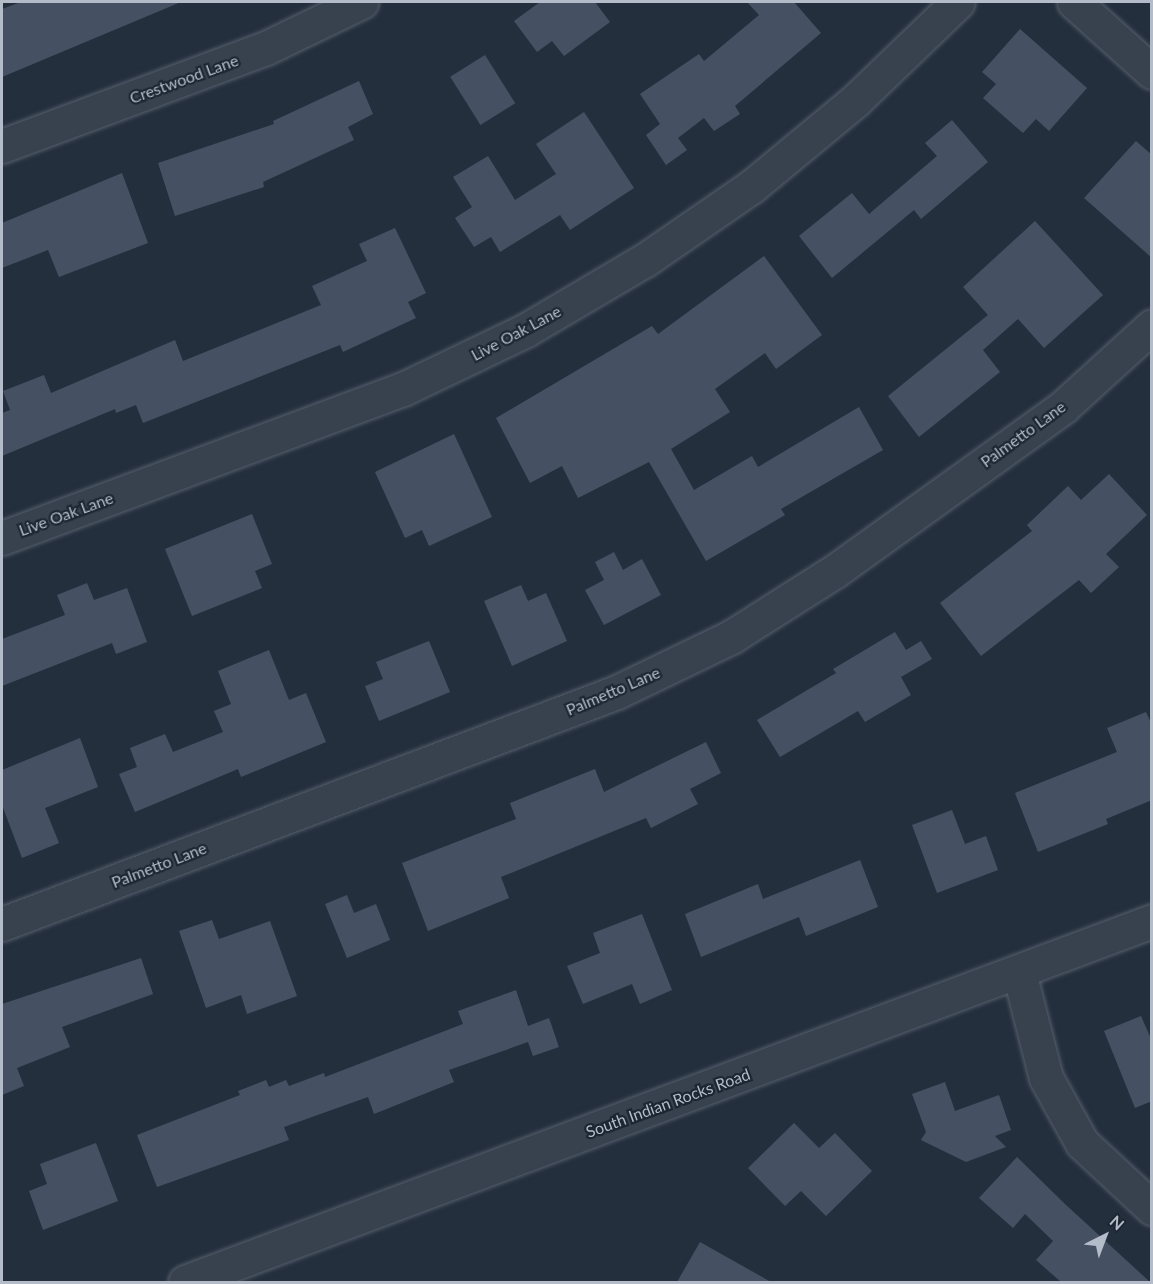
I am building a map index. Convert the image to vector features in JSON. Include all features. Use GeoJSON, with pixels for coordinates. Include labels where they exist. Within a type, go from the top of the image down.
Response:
{"type":"FeatureCollection","features":[{"type":"Feature","properties":{"kind":"street","name":"Crestwood Lane"},"geometry":{"type":"LineString","coordinates":[[2,147],[266,48],[361,2]]}},
{"type":"Feature","properties":{"kind":"street","name":"Live Oak Lane"},"geometry":{"type":"LineString","coordinates":[[2,538],[403,389],[526,330],[645,260],[751,187],[856,100],[958,2]]}},
{"type":"Feature","properties":{"kind":"street"},"geometry":{"type":"LineString","coordinates":[[1074,2],[1152,72]]}},
{"type":"Feature","properties":{"kind":"street","name":"Palmetto Lane"},"geometry":{"type":"LineString","coordinates":[[2,924],[617,692],[730,637],[835,571],[1063,406],[1152,326]]}},
{"type":"Feature","properties":{"kind":"street","name":"South Indian Rocks Road"},"geometry":{"type":"LineString","coordinates":[[185,1282],[1152,921]]}},
{"type":"Feature","properties":{"kind":"street"},"geometry":{"type":"LineString","coordinates":[[1019,972],[1046,1078],[1082,1143],[1152,1208]]}},
{"type":"Feature","properties":{"kind":"building"},"geometry":{"type":"Polygon","coordinates":[[[21,2],[181,2],[2,77],[2,9],[21,2]]]}},
{"type":"Feature","properties":{"kind":"building"},"geometry":{"type":"Polygon","coordinates":[[[540,2],[595,2],[610,22],[564,56],[552,41],[537,52],[514,21],[540,2]]]}},
{"type":"Feature","properties":{"kind":"building"},"geometry":{"type":"Polygon","coordinates":[[[747,2],[794,2],[821,33],[735,106],[740,114],[714,131],[704,118],[678,138],[687,150],[666,165],[646,135],[660,124],[640,94],[699,54],[704,61],[759,15],[747,2]]]}},
{"type":"Feature","properties":{"kind":"building"},"geometry":{"type":"Polygon","coordinates":[[[1020,29],[1087,88],[1049,131],[1036,119],[1023,133],[983,98],[996,84],[982,72],[1020,29]]]}},
{"type":"Feature","properties":{"kind":"building"},"geometry":{"type":"Polygon","coordinates":[[[485,55],[515,103],[480,125],[450,77],[485,55]]]}},
{"type":"Feature","properties":{"kind":"building"},"geometry":{"type":"Polygon","coordinates":[[[359,81],[373,114],[348,127],[354,140],[263,182],[264,187],[175,216],[158,163],[274,124],[273,121],[359,81]]]}},
{"type":"Feature","properties":{"kind":"building"},"geometry":{"type":"Polygon","coordinates":[[[584,112],[634,188],[570,230],[560,215],[500,252],[491,237],[474,247],[455,218],[472,207],[453,177],[488,156],[515,200],[556,174],[536,144],[584,112]]]}},
{"type":"Feature","properties":{"kind":"building"},"geometry":{"type":"Polygon","coordinates":[[[952,120],[988,162],[921,219],[914,210],[832,278],[799,236],[852,193],[869,214],[937,156],[925,143],[952,120]]]}},
{"type":"Feature","properties":{"kind":"building"},"geometry":{"type":"Polygon","coordinates":[[[1136,141],[1152,155],[1152,258],[1084,198],[1136,141]]]}},
{"type":"Feature","properties":{"kind":"building"},"geometry":{"type":"Polygon","coordinates":[[[122,173],[148,243],[59,277],[48,250],[2,268],[2,223],[122,173]]]}},
{"type":"Feature","properties":{"kind":"building"},"geometry":{"type":"Polygon","coordinates":[[[1035,221],[1103,295],[1044,348],[1018,319],[983,350],[1000,372],[919,437],[888,396],[988,315],[963,287],[1035,221]]]}},
{"type":"Feature","properties":{"kind":"building"},"geometry":{"type":"Polygon","coordinates":[[[395,228],[426,293],[408,302],[416,318],[343,352],[340,345],[143,423],[136,405],[116,413],[115,409],[2,456],[2,413],[10,410],[3,391],[44,375],[51,393],[175,340],[183,361],[321,305],[312,286],[367,261],[359,244],[395,228]]]}},
{"type":"Feature","properties":{"kind":"building"},"geometry":{"type":"Polygon","coordinates":[[[764,256],[822,335],[776,369],[765,353],[715,389],[730,412],[671,449],[694,490],[752,456],[758,467],[859,407],[883,450],[781,509],[785,515],[706,561],[649,462],[578,498],[562,466],[530,483],[496,418],[652,326],[658,334],[764,256]]]}},
{"type":"Feature","properties":{"kind":"building"},"geometry":{"type":"Polygon","coordinates":[[[454,434],[492,517],[429,546],[422,530],[405,538],[375,472],[454,434]]]}},
{"type":"Feature","properties":{"kind":"building"},"geometry":{"type":"Polygon","coordinates":[[[1109,474],[1147,515],[1106,554],[1119,567],[1091,593],[1079,580],[981,656],[940,603],[1032,531],[1027,525],[1068,486],[1081,500],[1109,474]]]}},
{"type":"Feature","properties":{"kind":"building"},"geometry":{"type":"Polygon","coordinates":[[[252,514],[272,564],[255,571],[262,588],[192,616],[165,549],[252,514]]]}},
{"type":"Feature","properties":{"kind":"building"},"geometry":{"type":"Polygon","coordinates":[[[614,552],[623,570],[642,559],[661,595],[604,625],[585,590],[604,580],[595,562],[614,552]]]}},
{"type":"Feature","properties":{"kind":"building"},"geometry":{"type":"Polygon","coordinates":[[[87,583],[94,600],[127,588],[147,642],[116,654],[112,643],[2,686],[2,639],[65,615],[57,595],[87,583]]]}},
{"type":"Feature","properties":{"kind":"building"},"geometry":{"type":"Polygon","coordinates":[[[521,585],[528,601],[546,593],[567,641],[512,666],[484,601],[521,585]]]}},
{"type":"Feature","properties":{"kind":"building"},"geometry":{"type":"Polygon","coordinates":[[[895,632],[906,650],[921,641],[932,659],[901,677],[911,695],[865,722],[858,711],[780,757],[757,720],[836,673],[833,669],[895,632]]]}},
{"type":"Feature","properties":{"kind":"building"},"geometry":{"type":"Polygon","coordinates":[[[429,641],[450,692],[379,721],[365,686],[383,679],[376,662],[429,641]]]}},
{"type":"Feature","properties":{"kind":"building"},"geometry":{"type":"Polygon","coordinates":[[[269,650],[289,700],[306,693],[326,742],[241,777],[238,769],[135,812],[119,774],[137,767],[130,748],[165,734],[173,752],[223,732],[214,711],[231,704],[218,671],[269,650]]]}},
{"type":"Feature","properties":{"kind":"building"},"geometry":{"type":"Polygon","coordinates":[[[1146,712],[1152,725],[1152,800],[1106,819],[1108,824],[1038,852],[1015,793],[1117,752],[1107,728],[1146,712]]]}},
{"type":"Feature","properties":{"kind":"building"},"geometry":{"type":"Polygon","coordinates":[[[80,738],[98,787],[45,808],[59,843],[22,858],[2,805],[2,770],[80,738]]]}},
{"type":"Feature","properties":{"kind":"building"},"geometry":{"type":"Polygon","coordinates":[[[706,742],[721,773],[690,789],[698,804],[651,828],[646,818],[501,877],[509,898],[428,931],[402,863],[516,819],[510,803],[595,769],[604,792],[706,742]]]}},
{"type":"Feature","properties":{"kind":"building"},"geometry":{"type":"Polygon","coordinates":[[[952,810],[965,844],[986,836],[998,870],[937,893],[912,825],[952,810]]]}},
{"type":"Feature","properties":{"kind":"building"},"geometry":{"type":"Polygon","coordinates":[[[860,860],[878,907],[806,936],[799,917],[701,957],[685,914],[758,884],[763,899],[860,860]]]}},
{"type":"Feature","properties":{"kind":"building"},"geometry":{"type":"Polygon","coordinates":[[[347,895],[354,913],[376,904],[390,940],[347,958],[325,904],[347,895]]]}},
{"type":"Feature","properties":{"kind":"building"},"geometry":{"type":"Polygon","coordinates":[[[642,914],[672,990],[640,1004],[632,984],[583,1004],[567,966],[600,953],[593,933],[642,914]]]}},
{"type":"Feature","properties":{"kind":"building"},"geometry":{"type":"Polygon","coordinates":[[[212,920],[219,939],[270,921],[297,996],[247,1014],[241,995],[206,1008],[179,931],[212,920]]]}},
{"type":"Feature","properties":{"kind":"building"},"geometry":{"type":"Polygon","coordinates":[[[141,958],[153,994],[62,1027],[70,1047],[17,1068],[24,1086],[2,1095],[2,1004],[141,958]]]}},
{"type":"Feature","properties":{"kind":"building"},"geometry":{"type":"Polygon","coordinates":[[[516,990],[528,1026],[549,1018],[559,1047],[533,1056],[528,1042],[449,1070],[454,1082],[374,1114],[368,1097],[284,1127],[289,1140],[157,1187],[137,1135],[240,1095],[238,1091],[266,1080],[269,1087],[286,1080],[289,1086],[324,1073],[325,1077],[463,1024],[458,1011],[516,990]]]}},
{"type":"Feature","properties":{"kind":"building"},"geometry":{"type":"Polygon","coordinates":[[[1141,1016],[1152,1041],[1152,1101],[1135,1108],[1104,1031],[1141,1016]]]}},
{"type":"Feature","properties":{"kind":"building"},"geometry":{"type":"Polygon","coordinates":[[[945,1082],[955,1111],[999,1095],[1011,1130],[995,1136],[1006,1147],[966,1162],[921,1140],[926,1132],[912,1094],[945,1082]]]}},
{"type":"Feature","properties":{"kind":"building"},"geometry":{"type":"Polygon","coordinates":[[[794,1123],[819,1148],[835,1133],[872,1171],[826,1216],[801,1191],[785,1206],[748,1168],[794,1123]]]}},
{"type":"Feature","properties":{"kind":"building"},"geometry":{"type":"Polygon","coordinates":[[[96,1143],[118,1201],[43,1230],[29,1191],[47,1184],[40,1164],[96,1143]]]}},
{"type":"Feature","properties":{"kind":"building"},"geometry":{"type":"Polygon","coordinates":[[[1017,1157],[1150,1282],[1061,1282],[1036,1260],[1053,1241],[1025,1214],[1013,1228],[979,1198],[1017,1157]]]}},
{"type":"Feature","properties":{"kind":"building"},"geometry":{"type":"Polygon","coordinates":[[[700,1242],[771,1282],[677,1282],[700,1242]]]}}]}
